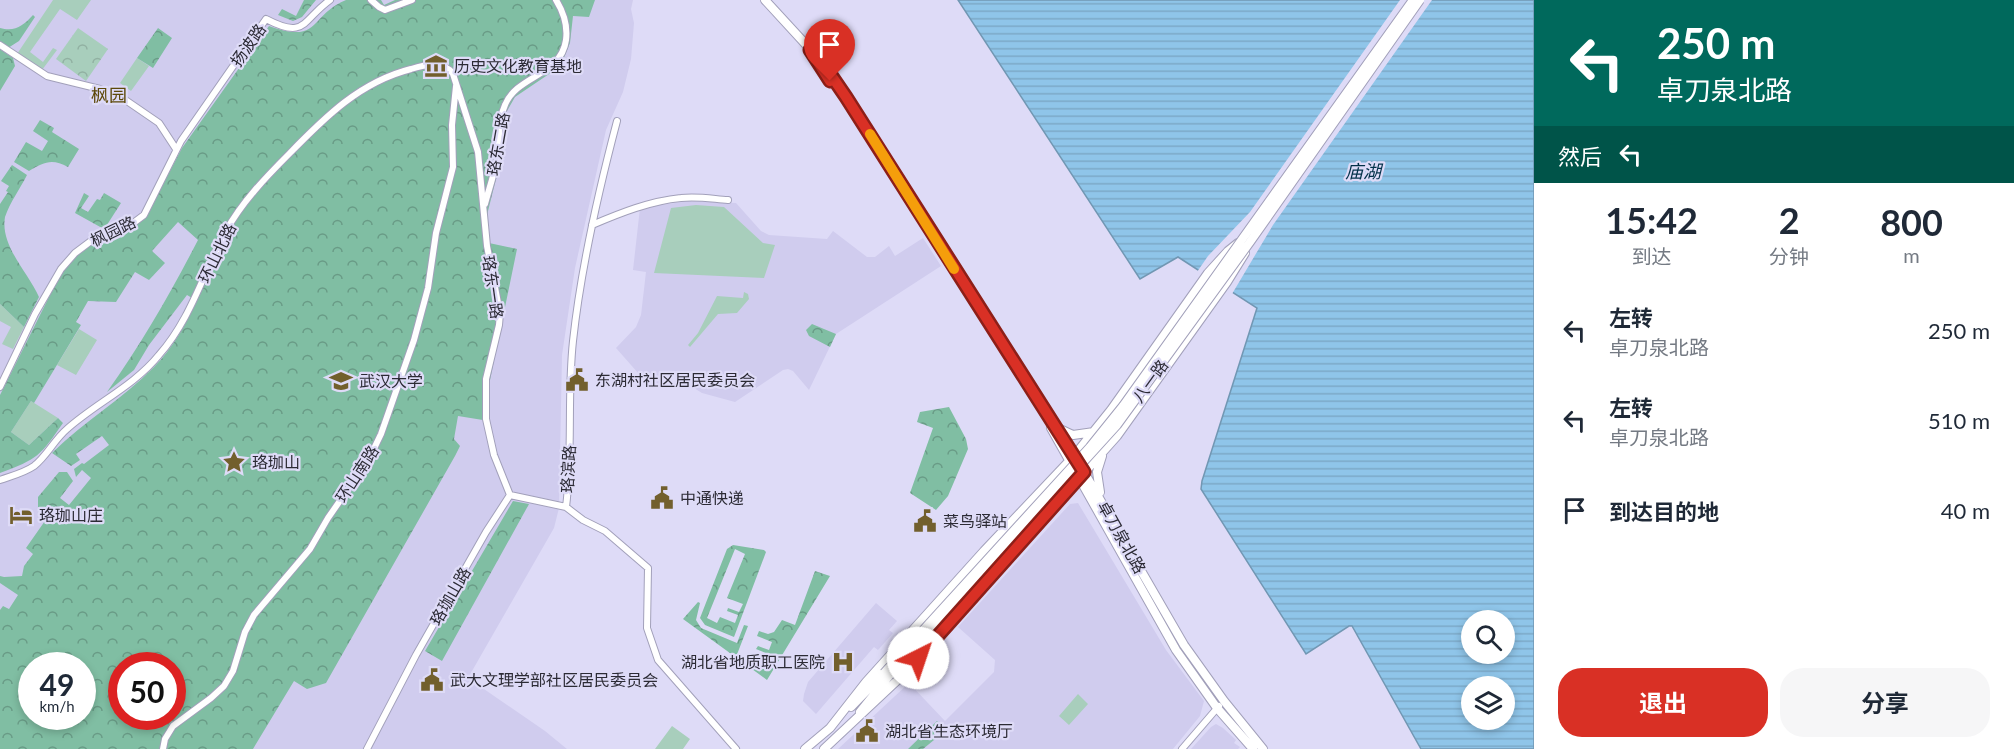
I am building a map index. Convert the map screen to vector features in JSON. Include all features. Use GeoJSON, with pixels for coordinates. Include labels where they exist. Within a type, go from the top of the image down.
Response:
{"type":"FeatureCollection","features":[{"type":"Feature","properties":{"kind":"main road","name":"卓刀泉北路"},"geometry":{"type":"LineString","coordinates":[[765,0],[822,62],[846,97],[1057,428],[1167,634],[1217,708],[1253,749]]}},
{"type":"Feature","properties":{"kind":"main road","name":"八一路"},"geometry":{"type":"LineString","coordinates":[[824,749],[897,682],[1117,436],[1240,263],[1247,240],[1413,0]]}},
{"type":"Feature","properties":{"kind":"main road","name":"八一路"},"geometry":{"type":"LineString","coordinates":[[842,733],[886,675],[1123,406],[1247,240],[1420,0]]}},
{"type":"Feature","properties":{"kind":"main road","name":"卓刀泉北路"},"geometry":{"type":"LineString","coordinates":[[810,50],[1072,458]]}},
{"type":"Feature","properties":{"kind":"main road","name":"八一路"},"geometry":{"type":"LineString","coordinates":[[830,728],[866,682],[1072,458],[1101,424],[1208,273],[1228,251],[1247,240]]}},
{"type":"Feature","properties":{"kind":"main road"},"geometry":{"type":"LineString","coordinates":[[1057,428],[1073,435],[1094,432]]}},
{"type":"Feature","properties":{"kind":"main road"},"geometry":{"type":"LineString","coordinates":[[1104,452],[1096,478],[1109,512]]}},
{"type":"Feature","properties":{"kind":"main road","name":"卓刀泉北路"},"geometry":{"type":"LineString","coordinates":[[1081,475],[1109,512],[1173,628],[1224,701],[1263,749]]}},
{"type":"Feature","properties":{"kind":"main road"},"geometry":{"type":"LineString","coordinates":[[984,552],[1000,566]]}},
{"type":"Feature","properties":{"kind":"main road","name":"八一路"},"geometry":{"type":"LineString","coordinates":[[805,749],[886,675]]}},
{"type":"Feature","properties":{"kind":"street","name":"扬波路"},"geometry":{"type":"LineString","coordinates":[[186,133],[266,19],[290,28],[299,27],[308,22],[330,0]]}},
{"type":"Feature","properties":{"kind":"street"},"geometry":{"type":"LineString","coordinates":[[371,0],[385,10],[412,0]]}},
{"type":"Feature","properties":{"kind":"street","name":"珞东二路"},"geometry":{"type":"LineString","coordinates":[[483,208],[497,160],[500,120],[506,102],[515,90],[554,65],[563,50],[566,22],[556,0]]}},
{"type":"Feature","properties":{"kind":"street"},"geometry":{"type":"LineString","coordinates":[[0,45],[46,76],[100,89],[124,99],[156,120],[176,149]]}},
{"type":"Feature","properties":{"kind":"street","name":"环山北路"},"geometry":{"type":"LineString","coordinates":[[0,480],[33,467],[64,431],[140,374],[160,355],[182,324],[235,217],[269,175],[337,107],[368,86],[409,69],[443,65],[449,68],[454,77]]}},
{"type":"Feature","properties":{"kind":"street","name":"珞东一路"},"geometry":{"type":"LineString","coordinates":[[454,77],[478,152],[487,246],[500,317],[486,379],[486,419],[498,466],[510,495]]}},
{"type":"Feature","properties":{"kind":"street","name":"环山南路"},"geometry":{"type":"LineString","coordinates":[[163,749],[165,739],[173,726],[224,686],[233,671],[254,615],[310,549],[328,518],[369,459],[381,434],[414,340],[428,288],[436,233],[453,167],[452,125],[456,85]]}},
{"type":"Feature","properties":{"kind":"street","name":"珞滨路"},"geometry":{"type":"LineString","coordinates":[[617,121],[582,270],[572,343],[570,477],[566,507],[605,531],[648,568],[647,628],[658,660],[736,749]]}},
{"type":"Feature","properties":{"kind":"street","name":"枫园路"},"geometry":{"type":"LineString","coordinates":[[0,387],[47,292],[66,263],[95,238],[132,225],[141,219],[186,133]]}},
{"type":"Feature","properties":{"kind":"street"},"geometry":{"type":"LineString","coordinates":[[169,138],[181,141]]}},
{"type":"Feature","properties":{"kind":"street"},"geometry":{"type":"LineString","coordinates":[[592,225],[635,208],[669,200],[696,197],[728,200]]}},
{"type":"Feature","properties":{"kind":"street"},"geometry":{"type":"LineString","coordinates":[[510,495],[566,507]]}},
{"type":"Feature","properties":{"kind":"street","name":"珞珈山路"},"geometry":{"type":"LineString","coordinates":[[367,749],[416,655],[486,532],[510,495]]}},
{"type":"Feature","properties":{"kind":"street"},"geometry":{"type":"LineString","coordinates":[[1182,749],[1224,701]]}},
{"type":"Feature","properties":{"kind":"shaded area","name":"武汉大学"},"geometry":{"type":"Polygon","coordinates":[[[0,0],[633,0],[631,59],[623,92],[606,130],[575,268],[562,355],[559,508],[554,528],[468,678],[545,731],[567,749],[0,749],[0,0]]]}},
{"type":"Feature","properties":{"kind":"shaded area"},"geometry":{"type":"Polygon","coordinates":[[[689,201],[736,203],[761,231],[769,235],[827,239],[833,231],[867,257],[875,257],[889,246],[895,256],[923,238],[941,266],[836,334],[809,390],[793,371],[788,369],[735,402],[702,393],[673,375],[661,388],[653,381],[646,382],[616,348],[636,327],[641,315],[646,272],[633,270],[640,208],[689,201]]]}},
{"type":"Feature","properties":{"kind":"shaded area"},"geometry":{"type":"Polygon","coordinates":[[[1078,503],[1166,650],[1204,701],[1200,716],[1173,749],[838,749],[909,683],[945,721],[994,672],[995,660],[958,627],[1070,504],[1078,503]]]}},
{"type":"Feature","properties":{"kind":"shaded area","name":"湖北省地质职工医院"},"geometry":{"type":"Polygon","coordinates":[[[876,603],[897,621],[889,630],[893,633],[878,650],[874,647],[816,714],[803,701],[808,682],[876,603]]]}},
{"type":"Feature","properties":{"kind":"shaded area"},"geometry":{"type":"Polygon","coordinates":[[[1216,724],[1236,740],[1234,743],[1240,747],[1238,749],[1191,749],[1211,727],[1216,724]]]}},
{"type":"Feature","properties":{"kind":"green space"},"geometry":{"type":"Polygon","coordinates":[[[53,0],[91,0],[77,20],[60,9],[30,52],[43,62],[53,48],[57,50],[42,70],[17,54],[53,0]]]}},
{"type":"Feature","properties":{"kind":"green space"},"geometry":{"type":"Polygon","coordinates":[[[304,0],[316,0],[302,17],[293,21],[278,15],[282,9],[296,16],[304,0]]]}},
{"type":"Feature","properties":{"kind":"green space","name":"武汉大学"},"geometry":{"type":"Polygon","coordinates":[[[346,0],[381,0],[384,5],[395,0],[595,0],[589,17],[573,16],[570,43],[563,60],[552,72],[515,97],[507,111],[501,159],[487,215],[489,243],[517,249],[490,380],[489,421],[458,416],[454,439],[460,446],[326,683],[307,689],[294,681],[253,749],[0,749],[0,610],[3,606],[9,609],[18,595],[0,583],[0,576],[22,576],[24,566],[33,554],[26,548],[47,518],[38,512],[38,497],[59,472],[67,472],[73,481],[60,498],[69,505],[91,478],[82,470],[76,477],[74,469],[109,445],[102,436],[76,454],[80,460],[71,466],[52,453],[142,378],[173,344],[197,301],[187,295],[149,345],[134,370],[107,392],[156,317],[198,240],[178,222],[152,251],[165,263],[149,280],[135,272],[116,302],[88,301],[76,322],[81,325],[34,403],[31,401],[11,432],[29,445],[58,418],[63,423],[43,450],[31,460],[0,473],[0,395],[59,277],[77,254],[95,240],[132,227],[146,216],[182,148],[269,26],[298,32],[313,26],[326,13],[346,0]]]}},
{"type":"Feature","properties":{"kind":"green space"},"geometry":{"type":"Polygon","coordinates":[[[33,15],[35,17],[19,41],[8,48],[0,42],[0,28],[18,27],[33,15]]]}},
{"type":"Feature","properties":{"kind":"green space"},"geometry":{"type":"Polygon","coordinates":[[[78,28],[108,49],[86,81],[56,59],[78,28]]]}},
{"type":"Feature","properties":{"kind":"green space"},"geometry":{"type":"Polygon","coordinates":[[[158,28],[172,38],[153,68],[137,58],[158,28]]]}},
{"type":"Feature","properties":{"kind":"green space"},"geometry":{"type":"Polygon","coordinates":[[[0,49],[13,58],[15,66],[0,91],[0,49]]]}},
{"type":"Feature","properties":{"kind":"green space"},"geometry":{"type":"Polygon","coordinates":[[[137,58],[149,66],[131,91],[120,83],[137,58]]]}},
{"type":"Feature","properties":{"kind":"green space"},"geometry":{"type":"Polygon","coordinates":[[[40,120],[54,128],[52,132],[79,149],[68,167],[48,162],[29,171],[14,162],[26,142],[42,151],[48,141],[33,131],[40,120]]]}},
{"type":"Feature","properties":{"kind":"green space"},"geometry":{"type":"Polygon","coordinates":[[[12,165],[27,175],[5,217],[7,238],[39,297],[24,327],[0,304],[0,204],[9,186],[1,181],[12,165]]]}},
{"type":"Feature","properties":{"kind":"green space"},"geometry":{"type":"Polygon","coordinates":[[[84,193],[89,196],[81,208],[88,212],[104,193],[121,203],[105,228],[75,213],[84,193]]]}},
{"type":"Feature","properties":{"kind":"green space"},"geometry":{"type":"Polygon","coordinates":[[[696,205],[724,207],[763,243],[775,245],[764,278],[654,273],[671,208],[696,205]]]}},
{"type":"Feature","properties":{"kind":"green space"},"geometry":{"type":"Polygon","coordinates":[[[744,292],[748,294],[749,299],[737,313],[718,314],[690,347],[688,345],[698,333],[717,296],[743,298],[744,292]]]}},
{"type":"Feature","properties":{"kind":"green space"},"geometry":{"type":"Polygon","coordinates":[[[0,304],[24,327],[13,349],[2,344],[11,327],[0,321],[0,304]]]}},
{"type":"Feature","properties":{"kind":"green space"},"geometry":{"type":"Polygon","coordinates":[[[812,324],[836,334],[830,347],[809,336],[806,330],[812,324]]]}},
{"type":"Feature","properties":{"kind":"green space"},"geometry":{"type":"Polygon","coordinates":[[[79,329],[97,340],[76,375],[57,365],[79,329]]]}},
{"type":"Feature","properties":{"kind":"green space"},"geometry":{"type":"Polygon","coordinates":[[[31,401],[58,418],[29,445],[11,432],[31,401]]]}},
{"type":"Feature","properties":{"kind":"green space"},"geometry":{"type":"Polygon","coordinates":[[[949,407],[966,439],[968,449],[948,496],[936,510],[910,493],[933,428],[917,422],[920,412],[949,407]]]}},
{"type":"Feature","properties":{"kind":"green space"},"geometry":{"type":"Polygon","coordinates":[[[513,501],[529,504],[442,661],[425,651],[513,501]]]}},
{"type":"Feature","properties":{"kind":"green space"},"geometry":{"type":"Polygon","coordinates":[[[733,545],[766,552],[734,637],[705,625],[700,618],[727,549],[733,545]],[[735,549],[707,618],[717,623],[720,617],[735,623],[738,615],[727,611],[728,608],[739,612],[743,604],[727,598],[745,554],[735,549]]]}},
{"type":"Feature","properties":{"kind":"green space"},"geometry":{"type":"Polygon","coordinates":[[[815,571],[830,576],[767,680],[683,619],[698,602],[700,603],[696,620],[701,628],[737,643],[744,625],[748,626],[736,657],[747,661],[749,655],[765,661],[768,654],[756,649],[758,646],[769,650],[772,642],[757,636],[759,631],[768,634],[774,632],[782,620],[795,625],[815,571]]]}},
{"type":"Feature","properties":{"kind":"green space"},"geometry":{"type":"Polygon","coordinates":[[[1078,694],[1088,704],[1069,725],[1059,716],[1078,694]]]}},
{"type":"Feature","properties":{"kind":"green space"},"geometry":{"type":"Polygon","coordinates":[[[937,721],[945,731],[923,749],[908,749],[937,721]]]}},
{"type":"Feature","properties":{"kind":"green space"},"geometry":{"type":"Polygon","coordinates":[[[672,726],[690,739],[683,749],[655,749],[672,726]]]}},
{"type":"Feature","properties":{"kind":"water","name":"庙湖"},"geometry":{"type":"Polygon","coordinates":[[[958,0],[1534,0],[1534,749],[1421,749],[1352,626],[1306,654],[1201,489],[1257,308],[1178,257],[1140,279],[958,0]]]}},
{"type":"Feature","properties":{"kind":"pier"},"geometry":{"type":"Polygon","coordinates":[[[1400,0],[1432,0],[1273,225],[1232,294],[1197,272],[1208,256],[1250,212],[1400,0]]]}},
{"type":"Feature","properties":{"kind":"slow traffic"},"geometry":{"type":"LineString","coordinates":[[870,134],[954,269]]}},
{"type":"Feature","properties":{"kind":"place","name":"历史文化教育基地"},"geometry":{"type":"Point","coordinates":[436,66]}},
{"type":"Feature","properties":{"kind":"place","name":"东湖村社区居民委员会"},"geometry":{"type":"Point","coordinates":[577,380]}},
{"type":"Feature","properties":{"kind":"place","name":"武汉大学"},"geometry":{"type":"Point","coordinates":[341,381]}},
{"type":"Feature","properties":{"kind":"place","name":"珞珈山"},"geometry":{"type":"Point","coordinates":[234,462]}},
{"type":"Feature","properties":{"kind":"place","name":"中通快递"},"geometry":{"type":"Point","coordinates":[662,498]}},
{"type":"Feature","properties":{"kind":"place","name":"珞珈山庄"},"geometry":{"type":"Point","coordinates":[21,515]}},
{"type":"Feature","properties":{"kind":"place","name":"菜鸟驿站"},"geometry":{"type":"Point","coordinates":[925,521]}},
{"type":"Feature","properties":{"kind":"place","name":"湖北省地质职工医院"},"geometry":{"type":"Point","coordinates":[843,662]}},
{"type":"Feature","properties":{"kind":"place","name":"武大文理学部社区居民委员会"},"geometry":{"type":"Point","coordinates":[432,680]}},
{"type":"Feature","properties":{"kind":"place","name":"湖北省生态环境厅"},"geometry":{"type":"Point","coordinates":[867,731]}},
{"type":"Feature","properties":{"kind":"district","name":"枫园"},"geometry":{"type":"Point","coordinates":[109,96]}},
{"type":"Feature","properties":{"kind":"route"},"geometry":{"type":"LineString","coordinates":[[830,81],[810,50],[822,62],[846,97],[1084,472],[918,658]]}}]}
